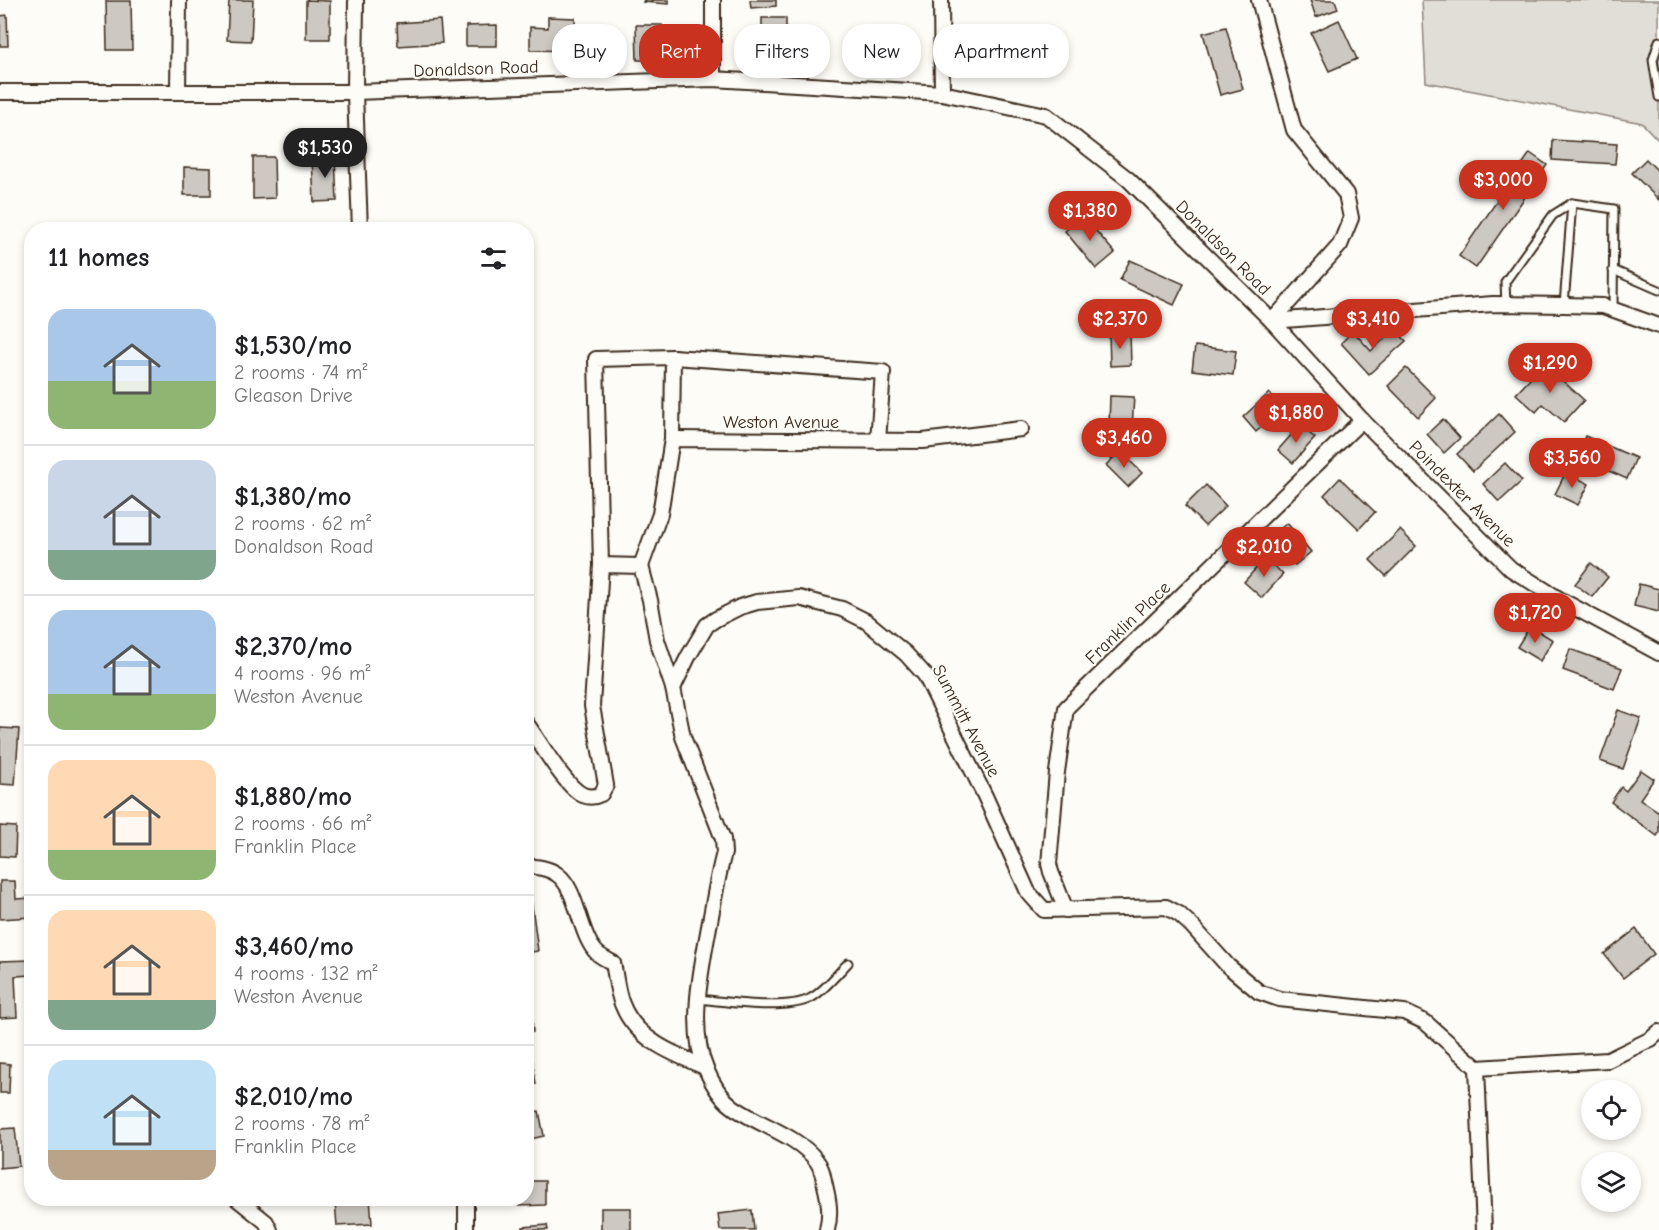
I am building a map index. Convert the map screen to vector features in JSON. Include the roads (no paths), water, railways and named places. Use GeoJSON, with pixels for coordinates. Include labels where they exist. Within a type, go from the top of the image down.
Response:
{"type":"FeatureCollection","features":[{"type":"Feature","properties":{"kind":"street"},"geometry":{"type":"LineString","coordinates":[[178,92],[179,0]]}},
{"type":"Feature","properties":{"kind":"street"},"geometry":{"type":"LineString","coordinates":[[356,0],[360,222]]}},
{"type":"Feature","properties":{"kind":"street"},"geometry":{"type":"LineString","coordinates":[[713,0],[713,79]]}},
{"type":"Feature","properties":{"kind":"street"},"geometry":{"type":"LineString","coordinates":[[941,0],[942,93]]}},
{"type":"Feature","properties":{"kind":"street"},"geometry":{"type":"LineString","coordinates":[[1259,0],[1294,130],[1346,194],[1351,218],[1340,245],[1272,321]]}},
{"type":"Feature","properties":{"kind":"street","name":"Donaldson Road"},"geometry":{"type":"LineString","coordinates":[[0,92],[356,92],[713,79],[942,93],[1046,115],[1128,179],[1272,321],[1506,305],[1564,305],[1603,306],[1659,326]]}},
{"type":"Feature","properties":{"kind":"street","name":"Poindexter Avenue"},"geometry":{"type":"LineString","coordinates":[[1272,321],[1362,420],[1511,569],[1559,599],[1659,652]]}},
{"type":"Feature","properties":{"kind":"street"},"geometry":{"type":"LineString","coordinates":[[673,357],[672,439],[660,513],[641,566],[657,640],[674,688],[683,737],[723,839],[724,853],[701,972],[699,1043],[705,1067],[716,1088],[733,1107],[790,1139],[816,1160],[822,1169],[828,1197],[830,1210],[827,1230]]}},
{"type":"Feature","properties":{"kind":"street"},"geometry":{"type":"LineString","coordinates":[[534,734],[575,790],[593,798],[601,794],[606,785],[592,706],[601,565],[596,359],[673,357],[883,372],[878,441]]}},
{"type":"Feature","properties":{"kind":"street","name":"Franklin Place"},"geometry":{"type":"LineString","coordinates":[[1066,910],[1049,864],[1057,772],[1066,708],[1362,420]]}},
{"type":"Feature","properties":{"kind":"street","name":"Weston Avenue"},"geometry":{"type":"LineString","coordinates":[[672,439],[923,441],[1021,429]]}},
{"type":"Feature","properties":{"kind":"street"},"geometry":{"type":"LineString","coordinates":[[601,565],[641,566]]}},
{"type":"Feature","properties":{"kind":"street","name":"Summitt Avenue"},"geometry":{"type":"LineString","coordinates":[[674,688],[688,657],[707,625],[740,607],[757,602],[800,598],[842,609],[866,621],[906,654],[925,675],[985,796],[1028,892],[1044,910],[1162,906],[1171,909],[1192,926],[1228,966],[1259,992],[1279,999],[1404,1012],[1425,1022],[1477,1068]]}},
{"type":"Feature","properties":{"kind":"street"},"geometry":{"type":"LineString","coordinates":[[534,868],[550,871],[564,881],[586,935],[597,953],[613,963],[622,1004],[632,1023],[652,1042],[705,1067]]}},
{"type":"Feature","properties":{"kind":"street"},"geometry":{"type":"LineString","coordinates":[[1484,1230],[1477,1068],[1608,1060],[1651,1039],[1659,1032]]}},
{"type":"Feature","properties":{"kind":"street"},"geometry":{"type":"LineString","coordinates":[[246,1206],[266,1222],[270,1230]]}},
{"type":"Feature","properties":{"kind":"street"},"geometry":{"type":"LineString","coordinates":[[466,1206],[466,1230]]}},
{"type":"Feature","properties":{"kind":"lane"},"geometry":{"type":"LineString","coordinates":[[1659,41],[1653,60],[1659,97]]}},
{"type":"Feature","properties":{"kind":"lane"},"geometry":{"type":"LineString","coordinates":[[1564,305],[1572,202]]}},
{"type":"Feature","properties":{"kind":"lane"},"geometry":{"type":"LineString","coordinates":[[1506,305],[1505,282],[1552,215],[1572,202],[1614,209],[1613,309]]}},
{"type":"Feature","properties":{"kind":"lane"},"geometry":{"type":"LineString","coordinates":[[1613,270],[1659,290]]}},
{"type":"Feature","properties":{"kind":"lane"},"geometry":{"type":"LineString","coordinates":[[699,999],[768,1004],[811,998],[849,963]]}}]}
